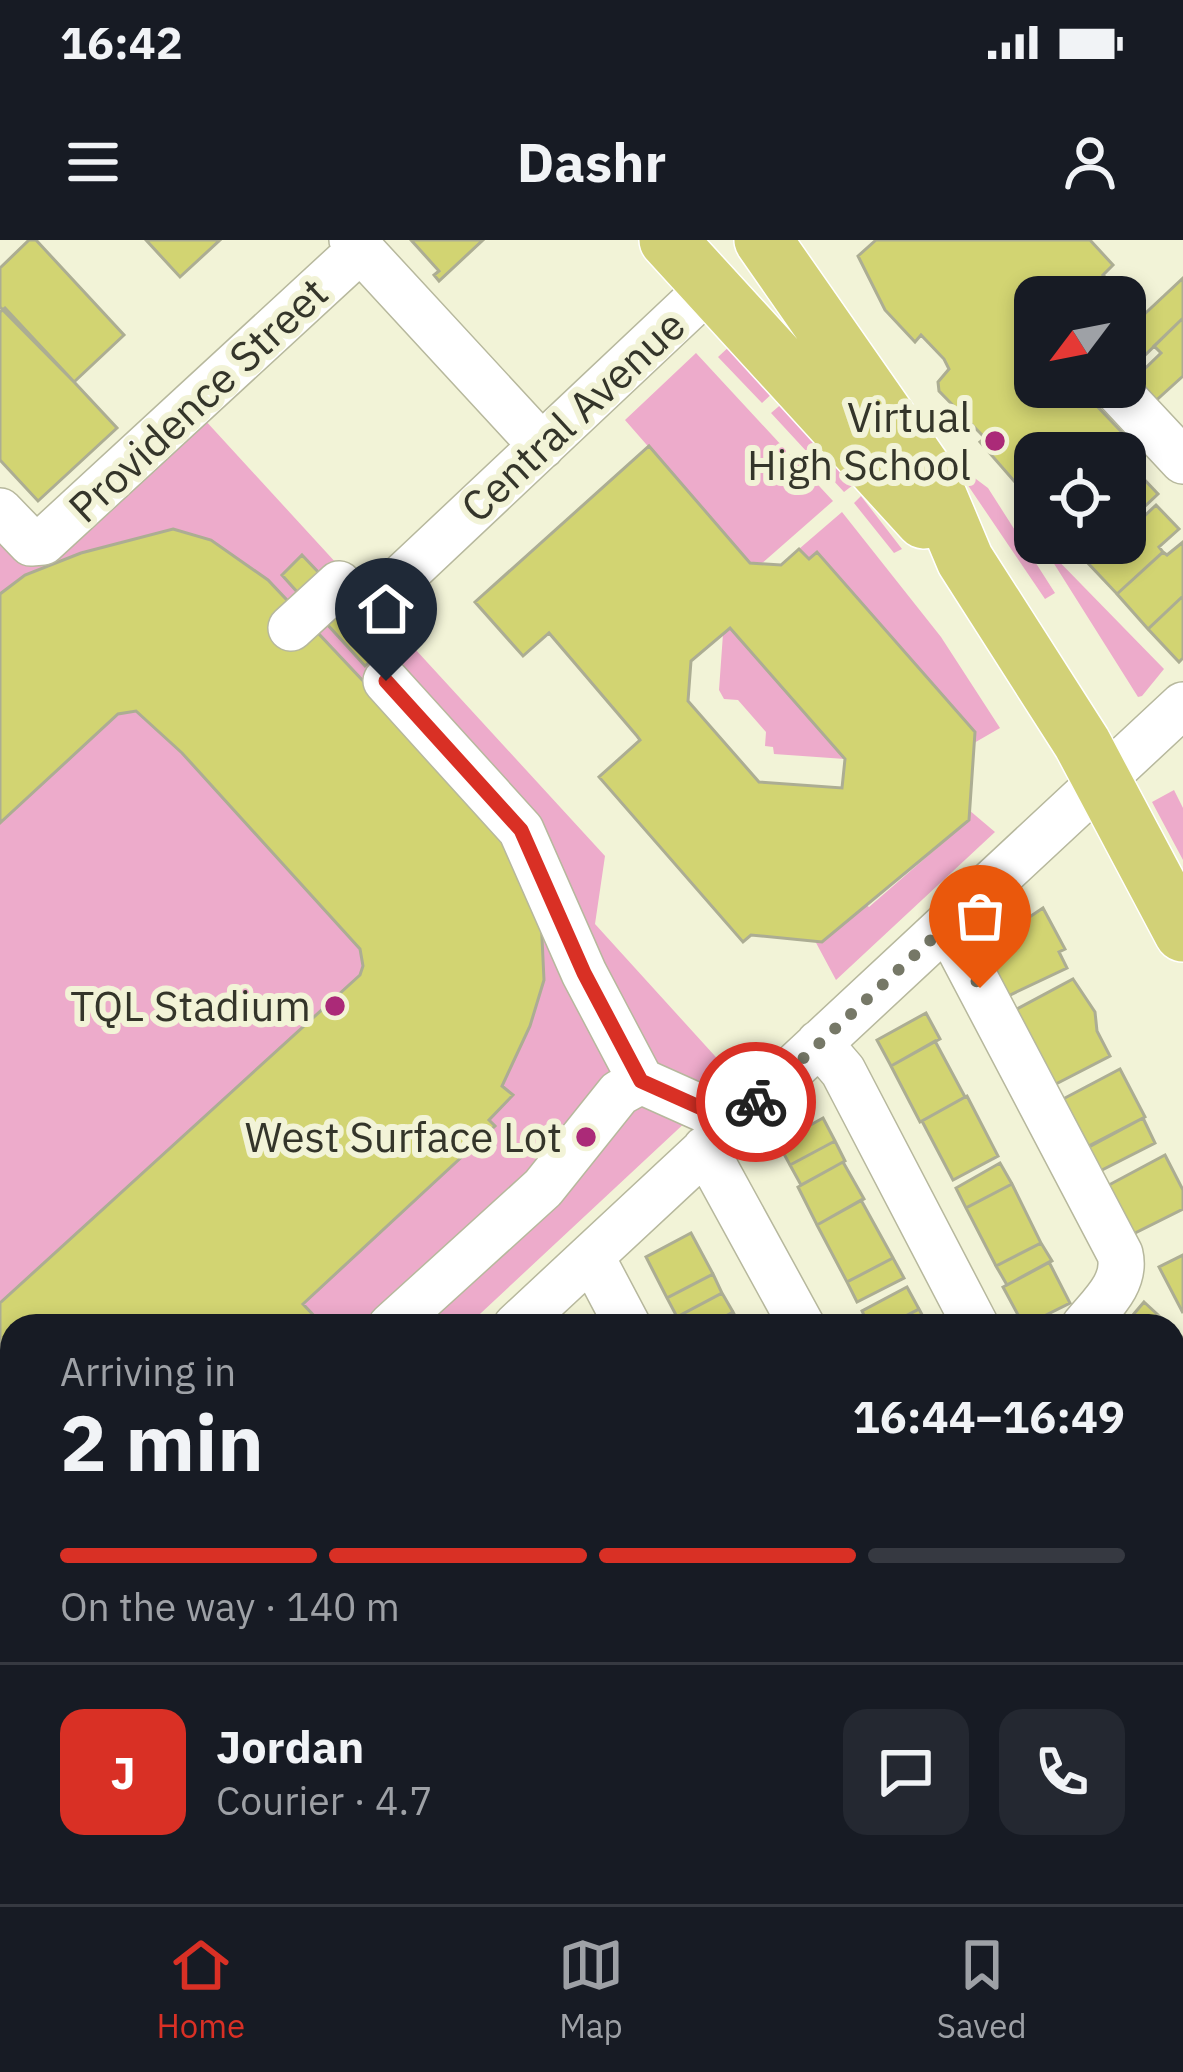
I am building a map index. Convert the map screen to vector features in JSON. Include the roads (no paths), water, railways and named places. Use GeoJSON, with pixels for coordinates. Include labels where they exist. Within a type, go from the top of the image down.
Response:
{"type":"FeatureCollection","features":[{"type":"Feature","properties":{"kind":"main road"},"geometry":{"type":"LineString","coordinates":[[668,240],[965,560]]}},
{"type":"Feature","properties":{"kind":"main road"},"geometry":{"type":"LineString","coordinates":[[761,240],[933,484],[965,560],[1101,778],[1183,933]]}},
{"type":"Feature","properties":{"kind":"main road","name":"Central Avenue"},"geometry":{"type":"LineString","coordinates":[[710,287],[761,240]]}},
{"type":"Feature","properties":{"kind":"street"},"geometry":{"type":"LineString","coordinates":[[357,245],[542,446]]}},
{"type":"Feature","properties":{"kind":"street","name":"Providence Street"},"geometry":{"type":"LineString","coordinates":[[0,511],[32,543],[44,542],[357,245]]}},
{"type":"Feature","properties":{"kind":"street","name":"Central Avenue"},"geometry":{"type":"LineString","coordinates":[[291,628],[339,584],[364,612],[710,287]]}},
{"type":"Feature","properties":{"kind":"street"},"geometry":{"type":"LineString","coordinates":[[1136,408],[1180,451]]}},
{"type":"Feature","properties":{"kind":"street"},"geometry":{"type":"LineString","coordinates":[[386,681],[521,830],[584,973],[641,1081],[698,1105],[796,1314]]}},
{"type":"Feature","properties":{"kind":"street"},"geometry":{"type":"LineString","coordinates":[[529,1314],[1183,705]]}},
{"type":"Feature","properties":{"kind":"street"},"geometry":{"type":"LineString","coordinates":[[947,925],[1120,1254],[1123,1266],[1114,1288],[1093,1314]]}},
{"type":"Feature","properties":{"kind":"street"},"geometry":{"type":"LineString","coordinates":[[819,1043],[843,1071],[970,1314]]}},
{"type":"Feature","properties":{"kind":"street"},"geometry":{"type":"LineString","coordinates":[[405,1314],[542,1187],[620,1093],[641,1081]]}},
{"type":"Feature","properties":{"kind":"street"},"geometry":{"type":"LineString","coordinates":[[591,1256],[622,1314]]}},
{"type":"Feature","properties":{"kind":"place","name":"Virtual High School"},"geometry":{"type":"Point","coordinates":[995,441]}},
{"type":"Feature","properties":{"kind":"place","name":"TQL Stadium"},"geometry":{"type":"Point","coordinates":[335,1006]}},
{"type":"Feature","properties":{"kind":"place","name":"West Surface Lot"},"geometry":{"type":"Point","coordinates":[586,1137]}}]}
